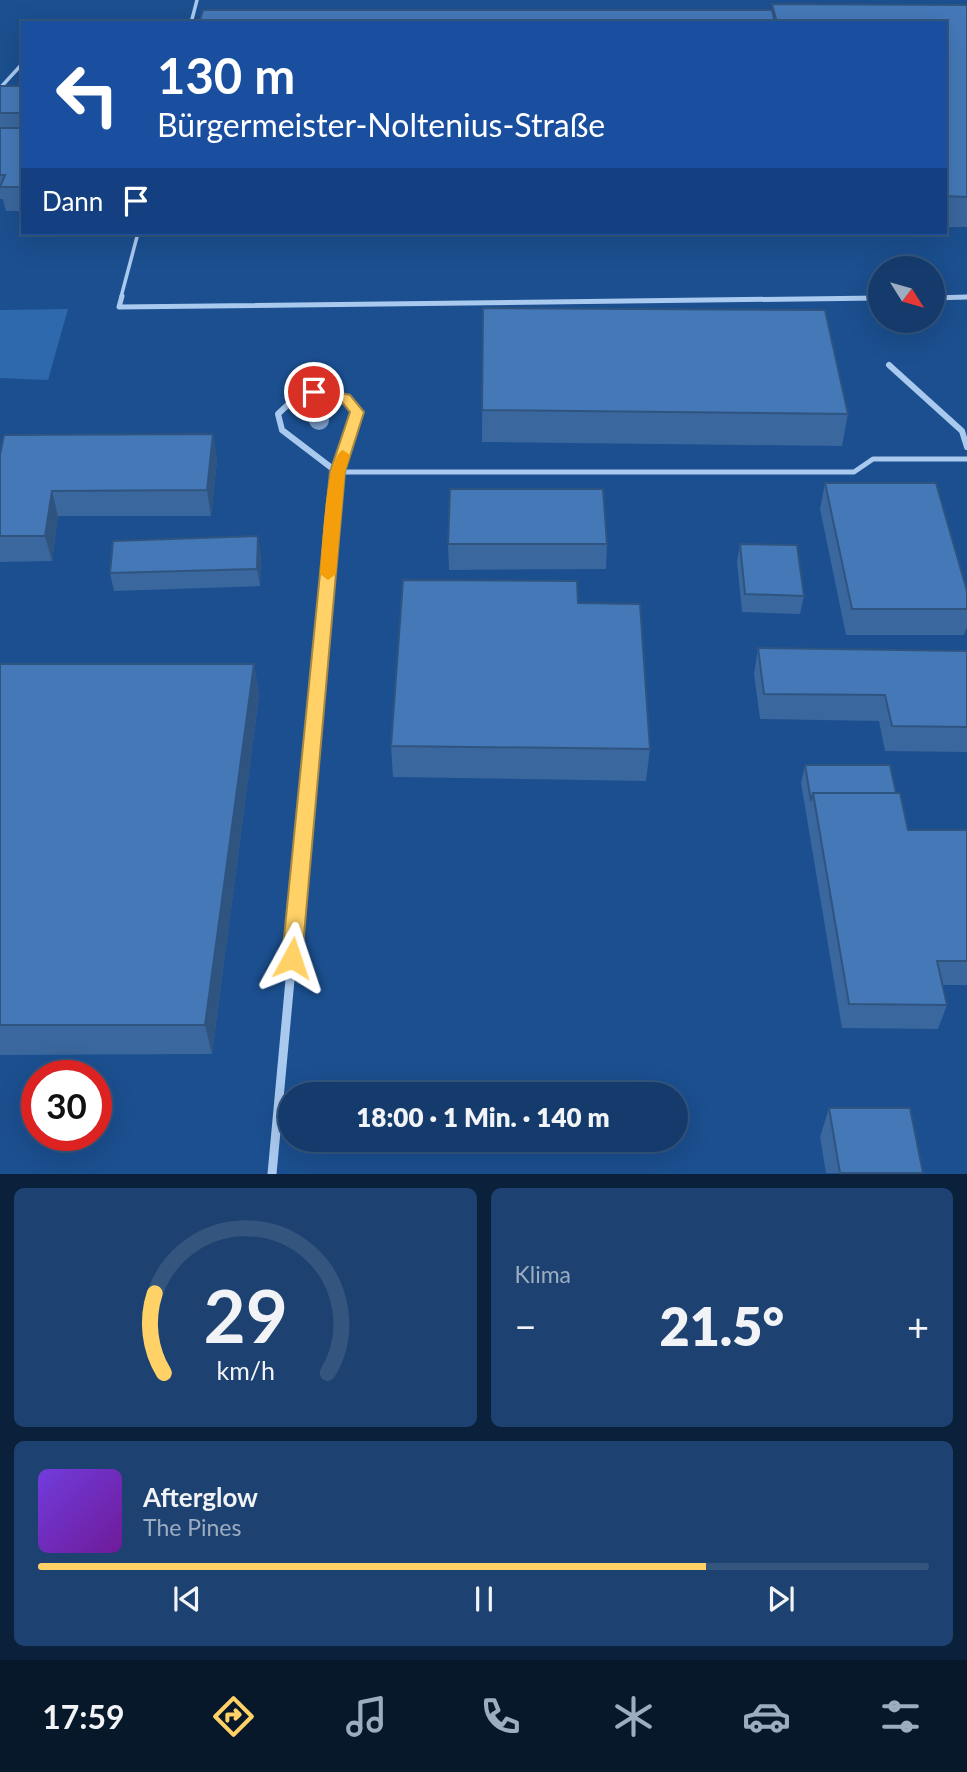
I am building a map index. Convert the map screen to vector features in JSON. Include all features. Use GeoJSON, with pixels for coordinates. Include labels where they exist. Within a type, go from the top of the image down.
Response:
{"type":"FeatureCollection","features":[{"type":"Feature","properties":{"kind":"street"},"geometry":{"type":"LineString","coordinates":[[889,365],[962,431],[967,447]]}},
{"type":"Feature","properties":{"kind":"street"},"geometry":{"type":"LineString","coordinates":[[272,1174],[337,472],[357,412],[353,403],[336,394],[314,392],[291,399],[278,414],[282,430],[337,472]]}},
{"type":"Feature","properties":{"kind":"lane"},"geometry":{"type":"LineString","coordinates":[[192,21],[197,0]]}},
{"type":"Feature","properties":{"kind":"lane"},"geometry":{"type":"LineString","coordinates":[[0,88],[21,66]]}},
{"type":"Feature","properties":{"kind":"lane"},"geometry":{"type":"LineString","coordinates":[[137,235],[119,307],[868,298]]}},
{"type":"Feature","properties":{"kind":"lane"},"geometry":{"type":"LineString","coordinates":[[945,298],[967,297]]}},
{"type":"Feature","properties":{"kind":"lane"},"geometry":{"type":"LineString","coordinates":[[337,472],[854,472],[873,459],[967,459]]}},
{"type":"Feature","properties":{"kind":"shaded area"},"geometry":{"type":"Polygon","coordinates":[[[68,309],[48,380],[0,378],[0,310],[68,309]]]}},
{"type":"Feature","properties":{"kind":"building"},"geometry":{"type":"Polygon","coordinates":[[[772,4],[967,5],[967,197],[947,196],[947,21],[776,21],[772,4]]]}},
{"type":"Feature","properties":{"kind":"building"},"geometry":{"type":"Polygon","coordinates":[[[203,10],[772,10],[775,21],[200,21],[203,10]]]}},
{"type":"Feature","properties":{"kind":"building"},"geometry":{"type":"Polygon","coordinates":[[[0,86],[21,86],[21,113],[0,113],[0,86]]]}},
{"type":"Feature","properties":{"kind":"building"},"geometry":{"type":"Polygon","coordinates":[[[0,128],[21,128],[21,187],[0,187],[5,175],[0,175],[0,128]]]}},
{"type":"Feature","properties":{"kind":"building"},"geometry":{"type":"Polygon","coordinates":[[[483,308],[825,310],[848,414],[482,410],[483,308]]]}},
{"type":"Feature","properties":{"kind":"building"},"geometry":{"type":"Polygon","coordinates":[[[213,434],[207,490],[52,491],[45,536],[0,536],[0,455],[4,435],[213,434]]]}},
{"type":"Feature","properties":{"kind":"building"},"geometry":{"type":"Polygon","coordinates":[[[825,483],[936,483],[967,591],[967,609],[852,609],[825,483]]]}},
{"type":"Feature","properties":{"kind":"building"},"geometry":{"type":"Polygon","coordinates":[[[450,489],[603,489],[607,544],[448,544],[450,489]]]}},
{"type":"Feature","properties":{"kind":"building"},"geometry":{"type":"Polygon","coordinates":[[[258,536],[257,569],[110,573],[113,541],[258,536]]]}},
{"type":"Feature","properties":{"kind":"building"},"geometry":{"type":"Polygon","coordinates":[[[740,544],[797,545],[804,596],[745,594],[740,544]]]}},
{"type":"Feature","properties":{"kind":"building"},"geometry":{"type":"Polygon","coordinates":[[[403,580],[577,581],[578,603],[640,604],[650,749],[391,746],[403,580]]]}},
{"type":"Feature","properties":{"kind":"building"},"geometry":{"type":"Polygon","coordinates":[[[758,648],[967,651],[967,727],[892,726],[885,695],[764,694],[758,648]]]}},
{"type":"Feature","properties":{"kind":"building"},"geometry":{"type":"Polygon","coordinates":[[[0,664],[254,664],[205,1025],[0,1025],[0,664]]]}},
{"type":"Feature","properties":{"kind":"building"},"geometry":{"type":"Polygon","coordinates":[[[805,765],[890,765],[896,793],[813,793],[811,801],[805,765]]]}},
{"type":"Feature","properties":{"kind":"building"},"geometry":{"type":"Polygon","coordinates":[[[813,793],[900,793],[908,830],[967,830],[967,961],[937,961],[947,1005],[849,1004],[813,793]]]}},
{"type":"Feature","properties":{"kind":"building"},"geometry":{"type":"Polygon","coordinates":[[[829,1108],[910,1108],[923,1173],[840,1173],[829,1108]]]}},
{"type":"Feature","properties":{"kind":"slow traffic"},"geometry":{"type":"LineString","coordinates":[[328,574],[337,472],[343,455]]}},
{"type":"Feature","properties":{"kind":"route"},"geometry":{"type":"LineString","coordinates":[[292,958],[337,472],[357,412],[353,403],[345,398],[336,394],[314,392]]}}]}
